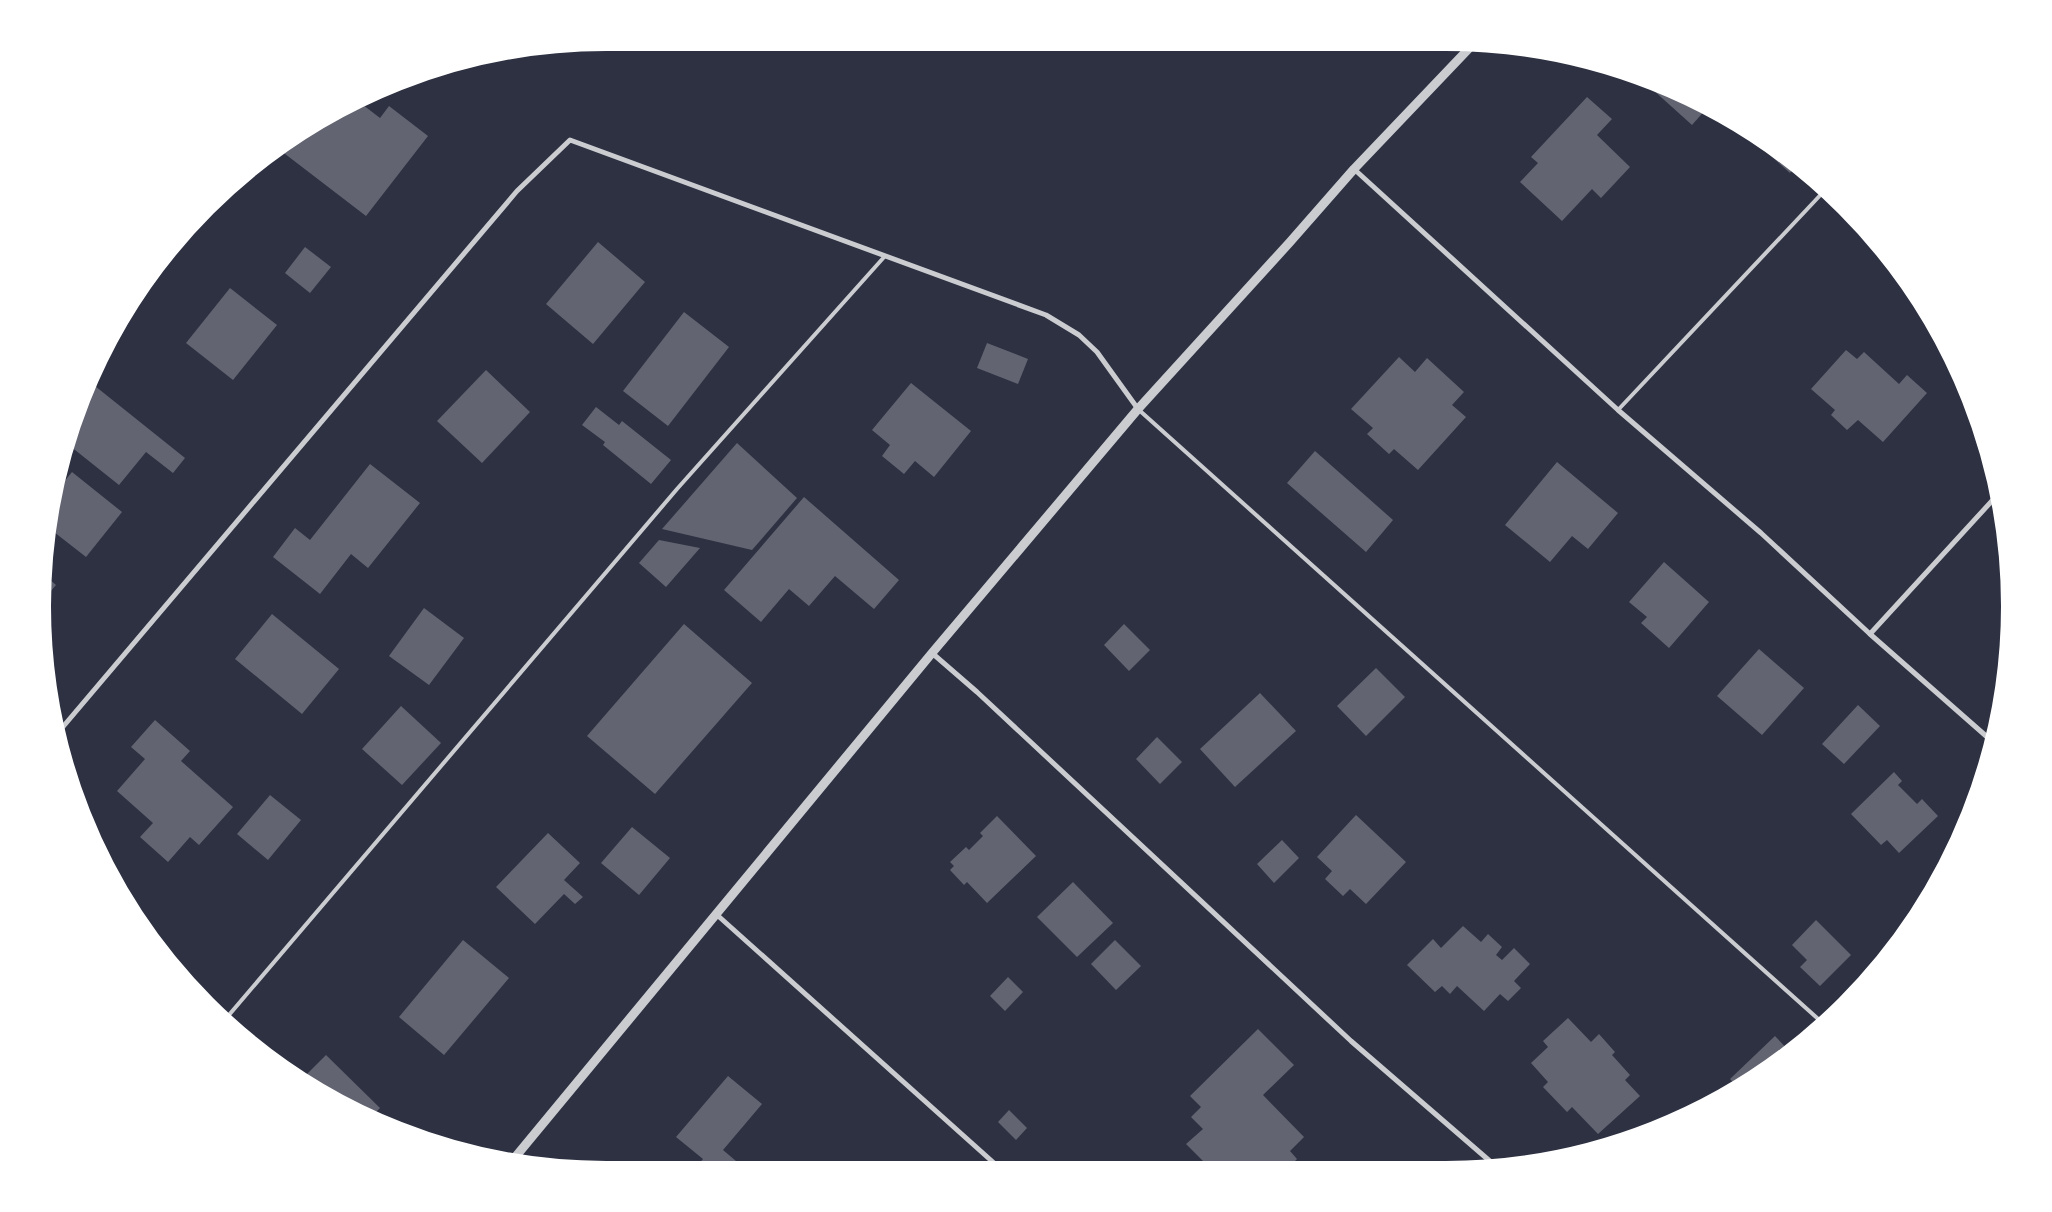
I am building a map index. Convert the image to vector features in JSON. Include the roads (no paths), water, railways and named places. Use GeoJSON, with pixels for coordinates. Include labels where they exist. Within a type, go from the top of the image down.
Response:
{"type":"FeatureCollection","features":[{"type":"Feature","properties":{"kind":"street"},"geometry":{"type":"LineString","coordinates":[[515,1157],[932,653],[1138,409],[1354,169],[1469,48]]}},
{"type":"Feature","properties":{"kind":"street"},"geometry":{"type":"LineString","coordinates":[[61,729],[517,191],[570,140],[1046,315],[1079,335],[1097,352],[1138,409]]}},
{"type":"Feature","properties":{"kind":"street"},"geometry":{"type":"LineString","coordinates":[[1354,169],[1618,410],[1761,533],[1870,634],[1988,738]]}},
{"type":"Feature","properties":{"kind":"street"},"geometry":{"type":"LineString","coordinates":[[1870,634],[1994,498]]}},
{"type":"Feature","properties":{"kind":"street"},"geometry":{"type":"LineString","coordinates":[[932,653],[1352,1041],[1489,1162]]}},
{"type":"Feature","properties":{"kind":"street"},"geometry":{"type":"LineString","coordinates":[[715,914],[996,1165]]}},
{"type":"Feature","properties":{"kind":"lane"},"geometry":{"type":"LineString","coordinates":[[1618,410],[1822,193]]}},
{"type":"Feature","properties":{"kind":"lane"},"geometry":{"type":"LineString","coordinates":[[228,1016],[677,489],[885,255]]}},
{"type":"Feature","properties":{"kind":"lane"},"geometry":{"type":"LineString","coordinates":[[1138,409],[1820,1021]]}}]}
